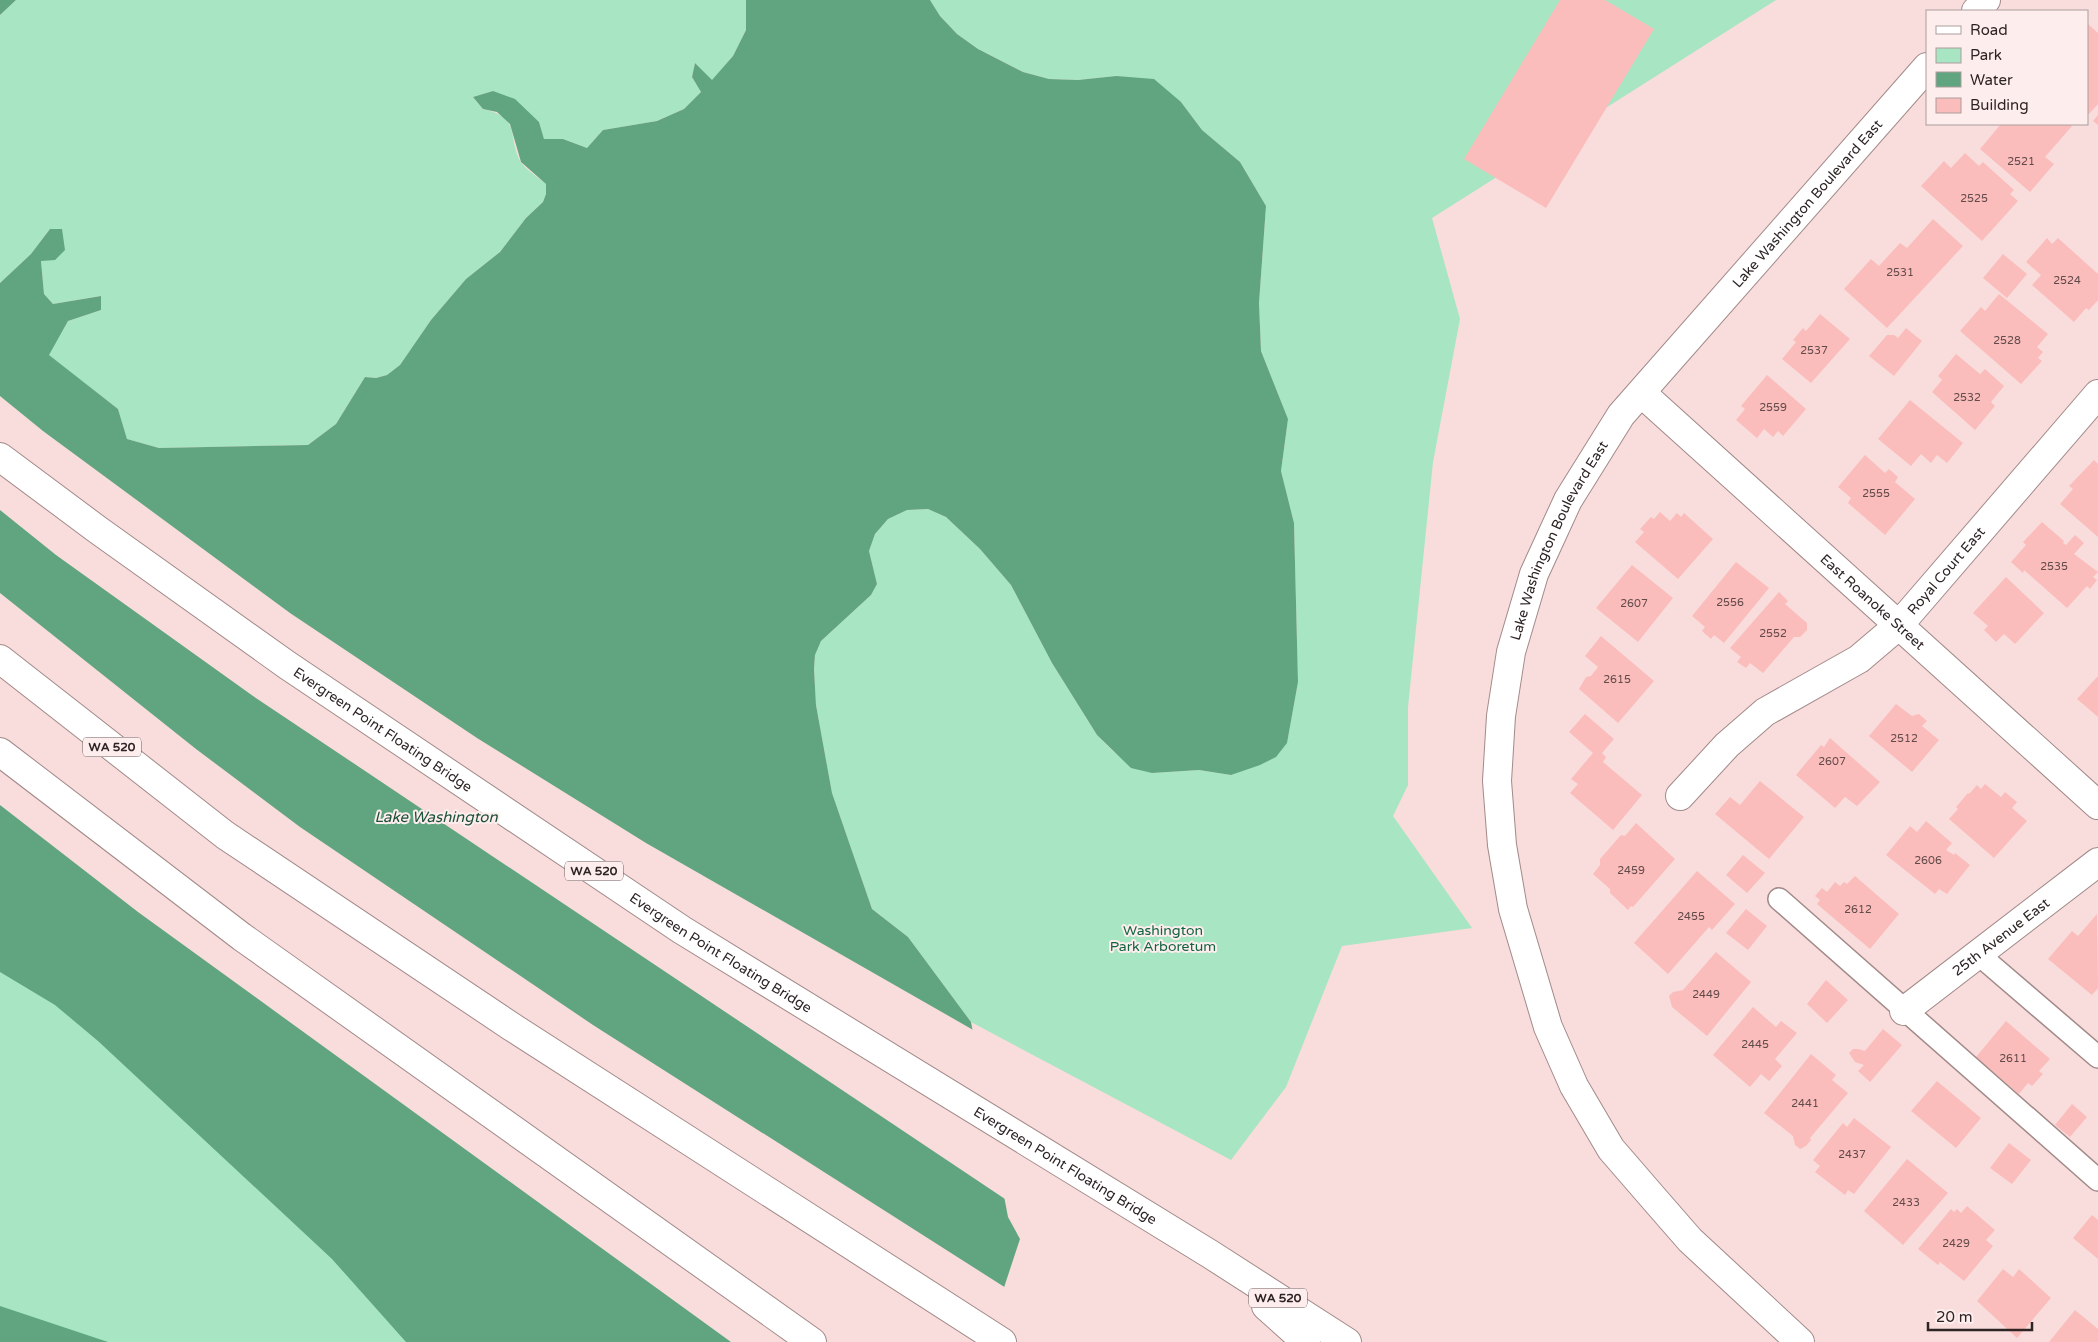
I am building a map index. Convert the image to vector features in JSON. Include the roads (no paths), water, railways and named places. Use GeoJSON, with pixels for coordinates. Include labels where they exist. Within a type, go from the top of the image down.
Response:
{"type":"FeatureCollection","features":[{"type":"Feature","properties":{"kind":"main road"},"geometry":{"type":"LineString","coordinates":[[1977,10],[1986,0]]}},
{"type":"Feature","properties":{"kind":"main road","name":"Lake Washington Boulevard East"},"geometry":{"type":"LineString","coordinates":[[1800,1342],[1690,1240],[1611,1149],[1574,1086],[1548,1027],[1513,909],[1502,845],[1497,781],[1501,716],[1512,652],[1534,574],[1568,500],[1621,415],[1681,346],[1689,341],[1768,245],[1926,68]]}},
{"type":"Feature","properties":{"kind":"main road","name":"Lake Washington Boulevard East"},"geometry":{"type":"LineString","coordinates":[[1612,431],[1628,421],[1687,350],[1689,341]]}},
{"type":"Feature","properties":{"kind":"main road","name":"Royal Court East"},"geometry":{"type":"LineString","coordinates":[[1680,796],[1727,745],[1765,712],[1859,659],[1899,624],[2098,394]]}},
{"type":"Feature","properties":{"kind":"main road","name":"East Roanoke Street"},"geometry":{"type":"LineString","coordinates":[[1647,398],[2098,805]]}},
{"type":"Feature","properties":{"kind":"main road","name":"Evergreen Point Floating Bridge"},"geometry":{"type":"LineString","coordinates":[[0,456],[98,530],[287,665],[682,930],[1210,1254]]}},
{"type":"Feature","properties":{"kind":"main road","name":"WA 520"},"geometry":{"type":"LineString","coordinates":[[0,659],[225,835],[512,1027],[1002,1342]]}},
{"type":"Feature","properties":{"kind":"main road"},"geometry":{"type":"LineString","coordinates":[[0,752],[242,937],[812,1342]]}},
{"type":"Feature","properties":{"kind":"main road","name":"25th Avenue East"},"geometry":{"type":"LineString","coordinates":[[1904,1011],[2098,862]]}},
{"type":"Feature","properties":{"kind":"main road"},"geometry":{"type":"LineString","coordinates":[[1210,1254],[1306,1342]]}},
{"type":"Feature","properties":{"kind":"main road","name":"WA 520"},"geometry":{"type":"LineString","coordinates":[[1210,1254],[1347,1342]]}},
{"type":"Feature","properties":{"kind":"lane"},"geometry":{"type":"LineString","coordinates":[[1779,899],[2098,1180]]}},
{"type":"Feature","properties":{"kind":"lane"},"geometry":{"type":"LineString","coordinates":[[1978,954],[2098,1057]]}},
{"type":"Feature","properties":{"kind":"water"},"geometry":{"type":"Polygon","coordinates":[[[0,0],[16,0],[0,15],[0,0]]]}},
{"type":"Feature","properties":{"kind":"water","name":"Lake Washington"},"geometry":{"type":"Polygon","coordinates":[[[746,0],[930,0],[940,16],[957,34],[978,49],[1023,72],[1049,79],[1078,80],[1116,76],[1154,79],[1181,102],[1202,130],[1240,162],[1266,206],[1259,303],[1261,351],[1288,419],[1281,471],[1294,523],[1298,682],[1287,743],[1276,757],[1231,775],[1199,770],[1152,773],[1131,768],[1097,735],[1052,663],[1011,585],[980,549],[946,517],[928,509],[907,510],[888,519],[875,534],[869,551],[877,584],[871,595],[821,641],[815,655],[816,705],[832,793],[872,909],[908,937],[971,1022],[1008,1217],[1020,1239],[986,1342],[406,1342],[332,1259],[98,1041],[55,1005],[0,972],[0,283],[31,254],[50,229],[62,229],[65,250],[55,260],[41,261],[44,294],[53,304],[101,296],[101,310],[68,321],[49,355],[118,409],[127,439],[159,448],[308,445],[336,424],[365,377],[376,378],[387,375],[400,365],[431,320],[466,279],[500,252],[526,218],[543,202],[546,194],[546,184],[521,162],[510,124],[497,112],[483,109],[473,97],[493,91],[515,99],[539,122],[544,139],[563,139],[587,148],[603,130],[657,121],[684,109],[701,92],[692,77],[695,63],[712,80],[733,56],[746,30],[746,0]]]}},
{"type":"Feature","properties":{"kind":"water"},"geometry":{"type":"Polygon","coordinates":[[[0,1306],[108,1342],[0,1342],[0,1306]]]}},
{"type":"Feature","properties":{"kind":"park label","name":"Washington Park Arboretum"},"geometry":{"type":"Point","coordinates":[1163,938]}}]}
